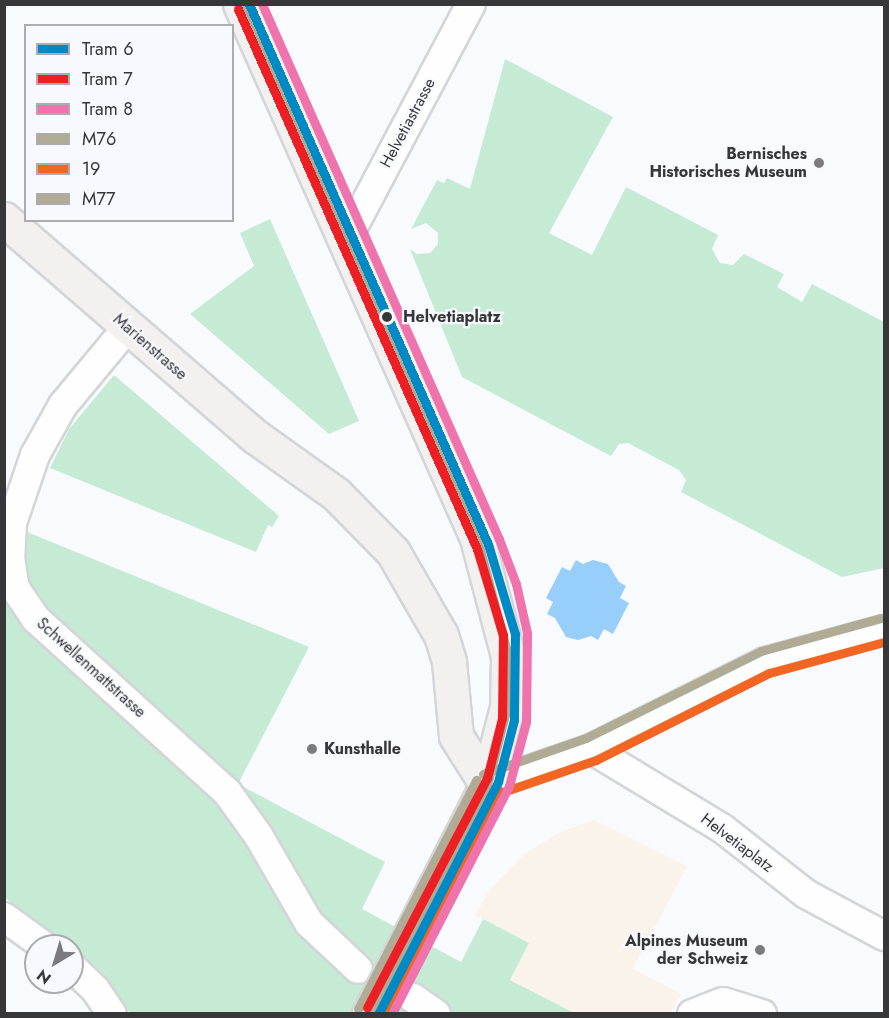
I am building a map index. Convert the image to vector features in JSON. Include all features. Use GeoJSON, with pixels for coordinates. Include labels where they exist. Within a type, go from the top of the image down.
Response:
{"type":"FeatureCollection","features":[{"type":"Feature","properties":{"kind":"street"},"geometry":{"type":"LineString","coordinates":[[240,4],[477,538],[508,656],[507,707],[487,785],[369,1014]]}},
{"type":"Feature","properties":{"kind":"street","name":"Helvetiastrasse"},"geometry":{"type":"LineString","coordinates":[[345,242],[471,4]]}},
{"type":"Feature","properties":{"kind":"street","name":"Marienstrasse"},"geometry":{"type":"LineString","coordinates":[[4,219],[127,328],[256,437],[302,466],[369,524],[411,579],[444,644],[456,736],[487,785]]}},
{"type":"Feature","properties":{"kind":"street","name":"Schwellenmattstrasse"},"geometry":{"type":"LineString","coordinates":[[127,328],[51,423],[12,494],[10,558],[15,588],[29,611],[227,792],[258,835],[309,923],[358,969]]}},
{"type":"Feature","properties":{"kind":"street"},"geometry":{"type":"LineString","coordinates":[[487,785],[591,749],[757,665],[840,640],[885,630]]}},
{"type":"Feature","properties":{"kind":"street","name":"Helvetiaplatz"},"geometry":{"type":"LineString","coordinates":[[591,749],[723,829],[789,883],[885,936]]}},
{"type":"Feature","properties":{"kind":"street"},"geometry":{"type":"LineString","coordinates":[[4,917],[27,934]]}},
{"type":"Feature","properties":{"kind":"street"},"geometry":{"type":"LineString","coordinates":[[84,978],[95,989],[112,1014]]}},
{"type":"Feature","properties":{"kind":"street"},"geometry":{"type":"LineString","coordinates":[[413,998],[436,1014]]}},
{"type":"Feature","properties":{"kind":"street"},"geometry":{"type":"LineString","coordinates":[[692,1014],[723,1002],[762,1014]]}},
{"type":"Feature","properties":{"kind":"shaded area"},"geometry":{"type":"Polygon","coordinates":[[[595,820],[687,866],[633,969],[681,994],[671,1013],[574,1013],[510,980],[529,943],[475,915],[491,888],[524,854],[562,831],[595,820]]]}},
{"type":"Feature","properties":{"kind":"green space"},"geometry":{"type":"Polygon","coordinates":[[[505,59],[613,117],[549,233],[592,255],[626,187],[718,235],[712,249],[720,263],[733,265],[744,254],[784,274],[777,287],[802,302],[812,284],[884,322],[884,568],[842,577],[681,492],[686,480],[679,470],[628,443],[619,444],[611,456],[462,377],[410,249],[417,254],[430,253],[438,244],[438,233],[426,223],[411,229],[437,180],[444,183],[447,178],[470,189],[505,59]]]}},
{"type":"Feature","properties":{"kind":"green space"},"geometry":{"type":"Polygon","coordinates":[[[270,219],[359,421],[329,434],[190,314],[254,266],[240,233],[270,219]]]}},
{"type":"Feature","properties":{"kind":"green space"},"geometry":{"type":"Polygon","coordinates":[[[114,375],[279,516],[272,527],[268,525],[256,552],[50,468],[69,429],[114,375]]]}},
{"type":"Feature","properties":{"kind":"green space"},"geometry":{"type":"Polygon","coordinates":[[[5,523],[309,647],[238,784],[385,862],[362,909],[461,962],[483,919],[529,943],[510,980],[574,1013],[130,1013],[95,966],[84,958],[84,934],[53,934],[5,898],[5,523]]]}},
{"type":"Feature","properties":{"kind":"water"},"geometry":{"type":"Polygon","coordinates":[[[576,560],[583,564],[593,560],[608,564],[619,582],[626,586],[620,598],[629,603],[613,634],[604,629],[598,640],[591,636],[578,640],[566,637],[555,618],[547,614],[553,602],[546,598],[562,567],[570,571],[576,560]]]}},
{"type":"Feature","properties":{"kind":"tram line","name":"6"},"geometry":{"type":"LineString","coordinates":[[249,4],[488,544],[515,634],[514,720],[498,782],[378,1014]]}},
{"type":"Feature","properties":{"kind":"tram line","name":"8"},"geometry":{"type":"LineString","coordinates":[[262,4],[499,539],[516,584],[527,633],[526,722],[509,786],[392,1014]]}},
{"type":"Feature","properties":{"kind":"tram line","name":"7"},"geometry":{"type":"LineString","coordinates":[[238,9],[477,549],[503,635],[502,718],[487,778],[367,1008]]}},
{"type":"Feature","properties":{"kind":"transit line","name":"M76"},"geometry":{"type":"LineString","coordinates":[[240,4],[477,538],[508,656],[507,707],[487,785],[369,1014]]}},
{"type":"Feature","properties":{"kind":"transit line","name":"M77"},"geometry":{"type":"LineString","coordinates":[[483,774],[586,738],[761,651],[881,618]]}},
{"type":"Feature","properties":{"kind":"transit line","name":"19"},"geometry":{"type":"LineString","coordinates":[[491,796],[596,760],[769,673],[884,642]]}},
{"type":"Feature","properties":{"kind":"transit line","name":"M77"},"geometry":{"type":"LineString","coordinates":[[358,1009],[476,780]]}},
{"type":"Feature","properties":{"kind":"transit line","name":"19"},"geometry":{"type":"LineString","coordinates":[[383,1014],[498,790]]}},
{"type":"Feature","properties":{"kind":"place","name":"Bernisches Historisches Museum"},"geometry":{"type":"Point","coordinates":[819,163]}},
{"type":"Feature","properties":{"kind":"place","name":"Helvetiaplatz"},"geometry":{"type":"Point","coordinates":[387,317]}},
{"type":"Feature","properties":{"kind":"place","name":"Kunsthalle"},"geometry":{"type":"Point","coordinates":[312,749]}},
{"type":"Feature","properties":{"kind":"place","name":"Alpines Museum der Schweiz"},"geometry":{"type":"Point","coordinates":[760,950]}}]}
